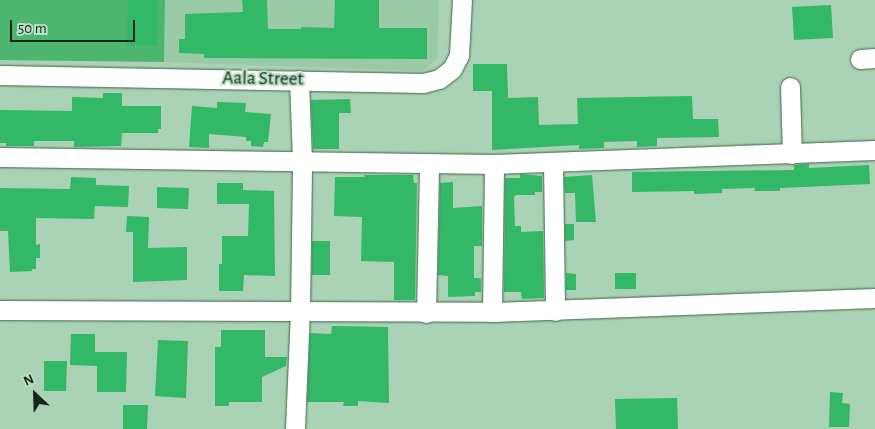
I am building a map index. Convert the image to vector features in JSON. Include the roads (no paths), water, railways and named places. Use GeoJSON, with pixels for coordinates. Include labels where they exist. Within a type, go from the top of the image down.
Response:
{"type":"FeatureCollection","features":[{"type":"Feature","properties":{"kind":"street","name":"Aala Street"},"geometry":{"type":"LineString","coordinates":[[0,75],[423,83],[439,79],[452,69],[459,55],[462,0]]}},
{"type":"Feature","properties":{"kind":"street"},"geometry":{"type":"LineString","coordinates":[[295,429],[300,311],[302,162],[299,80]]}},
{"type":"Feature","properties":{"kind":"street"},"geometry":{"type":"LineString","coordinates":[[790,86],[792,154]]}},
{"type":"Feature","properties":{"kind":"street"},"geometry":{"type":"LineString","coordinates":[[0,157],[494,164],[875,150]]}},
{"type":"Feature","properties":{"kind":"street"},"geometry":{"type":"LineString","coordinates":[[553,163],[555,311]]}},
{"type":"Feature","properties":{"kind":"street"},"geometry":{"type":"LineString","coordinates":[[426,313],[429,164]]}},
{"type":"Feature","properties":{"kind":"street"},"geometry":{"type":"LineString","coordinates":[[492,312],[494,164]]}},
{"type":"Feature","properties":{"kind":"street"},"geometry":{"type":"LineString","coordinates":[[0,310],[426,313],[555,311],[875,298]]}}]}
